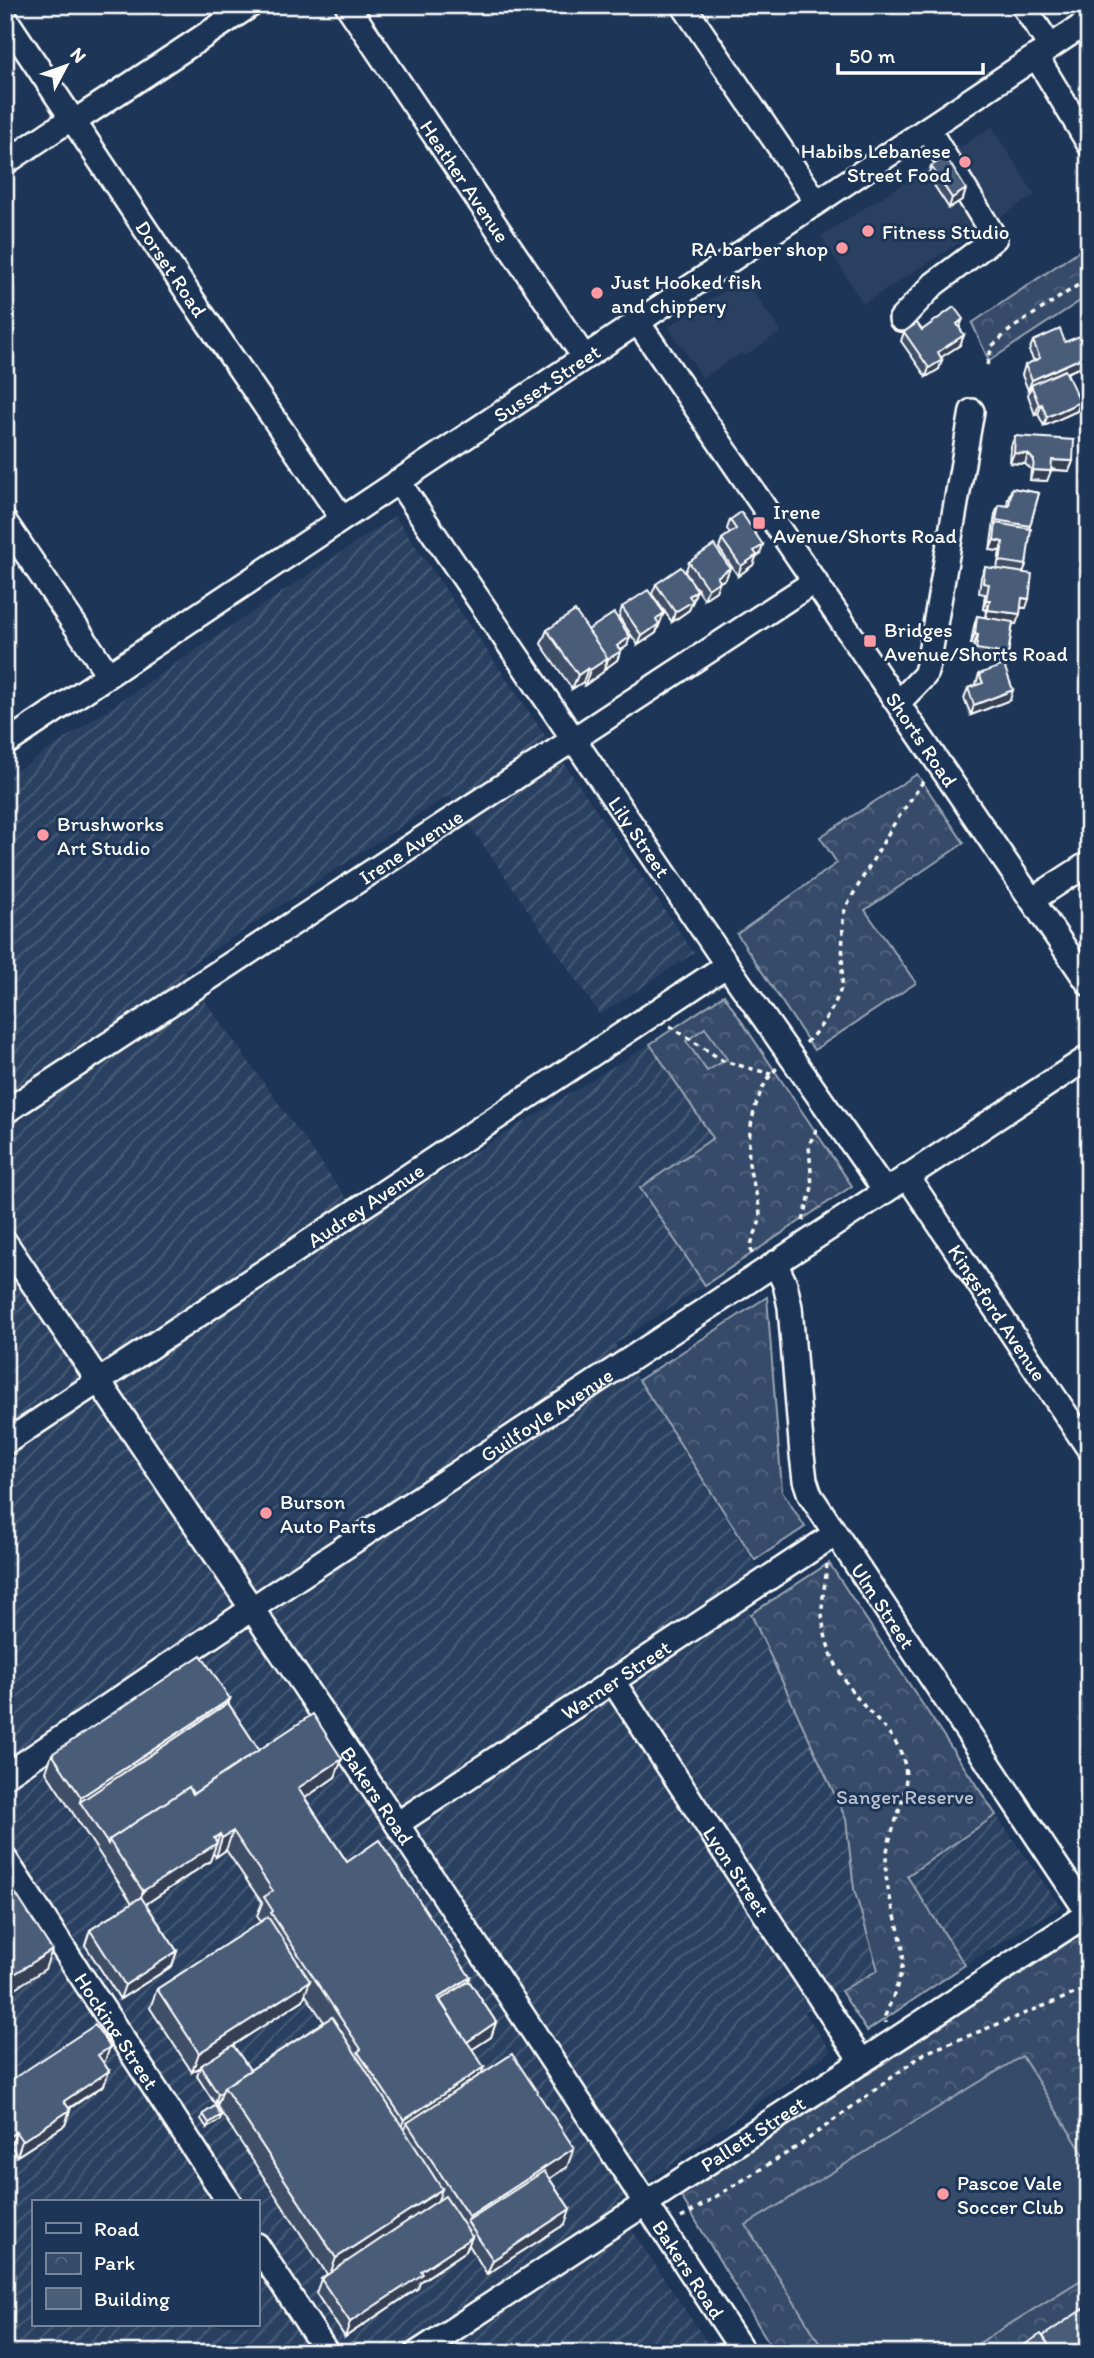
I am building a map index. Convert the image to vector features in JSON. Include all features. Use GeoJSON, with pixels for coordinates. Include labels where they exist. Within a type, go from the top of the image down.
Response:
{"type":"FeatureCollection","features":[{"type":"Feature","properties":{"kind":"street"},"geometry":{"type":"LineString","coordinates":[[5,163],[251,5]]}},
{"type":"Feature","properties":{"kind":"street","name":"Heather Avenue"},"geometry":{"type":"LineString","coordinates":[[347,5],[584,357]]}},
{"type":"Feature","properties":{"kind":"street"},"geometry":{"type":"LineString","coordinates":[[683,5],[816,201]]}},
{"type":"Feature","properties":{"kind":"street"},"geometry":{"type":"LineString","coordinates":[[1023,5],[1089,144]]}},
{"type":"Feature","properties":{"kind":"street","name":"Dorset Road"},"geometry":{"type":"LineString","coordinates":[[5,18],[342,518]]}},
{"type":"Feature","properties":{"kind":"street","name":"Sussex Street"},"geometry":{"type":"LineString","coordinates":[[5,744],[1089,21]]}},
{"type":"Feature","properties":{"kind":"street"},"geometry":{"type":"LineString","coordinates":[[901,319],[934,284],[995,238],[928,129]]}},
{"type":"Feature","properties":{"kind":"street","name":"Shorts Road"},"geometry":{"type":"LineString","coordinates":[[637,321],[1089,984]]}},
{"type":"Feature","properties":{"kind":"street"},"geometry":{"type":"LineString","coordinates":[[898,703],[916,687],[925,675],[928,665],[972,411]]}},
{"type":"Feature","properties":{"kind":"street","name":"Lily Street"},"geometry":{"type":"LineString","coordinates":[[398,481],[727,965],[885,1191]]}},
{"type":"Feature","properties":{"kind":"street"},"geometry":{"type":"LineString","coordinates":[[5,522],[108,674]]}},
{"type":"Feature","properties":{"kind":"street","name":"Irene Avenue"},"geometry":{"type":"LineString","coordinates":[[5,1112],[815,581]]}},
{"type":"Feature","properties":{"kind":"street"},"geometry":{"type":"LineString","coordinates":[[1032,900],[1089,863]]}},
{"type":"Feature","properties":{"kind":"street","name":"Audrey Avenue"},"geometry":{"type":"LineString","coordinates":[[5,1443],[727,965]]}},
{"type":"Feature","properties":{"kind":"street","name":"Guilfoyle Avenue"},"geometry":{"type":"LineString","coordinates":[[5,1776],[252,1608],[1089,1057]]}},
{"type":"Feature","properties":{"kind":"street","name":"Kingsford Avenue"},"geometry":{"type":"LineString","coordinates":[[907,1176],[1089,1449]]}},
{"type":"Feature","properties":{"kind":"street","name":"Bakers Road"},"geometry":{"type":"LineString","coordinates":[[5,1242],[397,1824],[744,2353]]}},
{"type":"Feature","properties":{"kind":"street","name":"Ulm Street"},"geometry":{"type":"LineString","coordinates":[[769,1268],[785,1284],[790,1307],[805,1480],[827,1539],[1089,1913]]}},
{"type":"Feature","properties":{"kind":"street","name":"Warner Street"},"geometry":{"type":"LineString","coordinates":[[397,1824],[827,1539]]}},
{"type":"Feature","properties":{"kind":"street","name":"Lyon Street"},"geometry":{"type":"LineString","coordinates":[[612,1680],[862,2062]]}},
{"type":"Feature","properties":{"kind":"street","name":"Hocking Street"},"geometry":{"type":"LineString","coordinates":[[5,1859],[228,2200]]}},
{"type":"Feature","properties":{"kind":"street","name":"Pallett Street"},"geometry":{"type":"LineString","coordinates":[[416,2353],[1089,1913]]}},
{"type":"Feature","properties":{"kind":"street"},"geometry":{"type":"LineString","coordinates":[[259,2248],[327,2353]]}},
{"type":"Feature","properties":{"kind":"path"},"geometry":{"type":"LineString","coordinates":[[987,365],[992,346],[1011,329],[1089,278]]}},
{"type":"Feature","properties":{"kind":"path"},"geometry":{"type":"LineString","coordinates":[[769,1268],[750,1246],[760,1218],[750,1167],[754,1110],[766,1080],[793,1057],[830,1014],[842,985],[843,915],[853,893],[915,791],[925,779],[942,768]]}},
{"type":"Feature","properties":{"kind":"path"},"geometry":{"type":"LineString","coordinates":[[654,1014],[723,1061],[771,1074]]}},
{"type":"Feature","properties":{"kind":"path"},"geometry":{"type":"LineString","coordinates":[[802,1223],[812,1187],[808,1145],[817,1128]]}},
{"type":"Feature","properties":{"kind":"path"},"geometry":{"type":"LineString","coordinates":[[827,1539],[822,1611],[826,1644],[839,1674],[898,1747],[906,1769],[905,1793],[892,1831],[886,1861],[894,1917],[903,1946],[903,1966],[886,2016],[885,2046]]}},
{"type":"Feature","properties":{"kind":"path"},"geometry":{"type":"LineString","coordinates":[[681,2218],[800,2144],[925,2053],[1089,1988]]}},
{"type":"Feature","properties":{"kind":"shaded area"},"geometry":{"type":"Polygon","coordinates":[[[992,127],[1035,195],[863,304],[821,236],[992,127]]]}},
{"type":"Feature","properties":{"kind":"shaded area"},"geometry":{"type":"Polygon","coordinates":[[[744,278],[781,332],[744,356],[741,353],[703,378],[668,327],[744,278]]]}},
{"type":"Feature","properties":{"kind":"shaded area"},"geometry":{"type":"Polygon","coordinates":[[[395,516],[694,953],[600,1015],[449,795],[183,970],[363,1221],[650,1044],[713,1139],[640,1188],[705,1285],[615,1344],[758,1569],[734,1585],[751,1614],[846,1819],[854,1889],[878,1970],[804,2012],[831,2051],[615,2205],[714,2353],[5,2353],[5,779],[395,516]]]}},
{"type":"Feature","properties":{"kind":"shaded area"},"geometry":{"type":"Polygon","coordinates":[[[996,1815],[1061,1907],[965,1965],[907,1876],[996,1815]]]}},
{"type":"Feature","properties":{"kind":"green space"},"geometry":{"type":"Polygon","coordinates":[[[1089,244],[1089,295],[989,361],[972,323],[1089,244]]]}},
{"type":"Feature","properties":{"kind":"green space"},"geometry":{"type":"Polygon","coordinates":[[[917,774],[964,843],[865,910],[916,983],[814,1050],[737,934],[837,863],[820,837],[917,774]]]}},
{"type":"Feature","properties":{"kind":"green space"},"geometry":{"type":"Polygon","coordinates":[[[724,995],[852,1186],[705,1285],[640,1188],[713,1138],[650,1044],[724,995]]]}},
{"type":"Feature","properties":{"kind":"green space"},"geometry":{"type":"Polygon","coordinates":[[[705,1028],[727,1059],[707,1071],[686,1041],[705,1028]]]}},
{"type":"Feature","properties":{"kind":"green space"},"geometry":{"type":"Polygon","coordinates":[[[767,1297],[782,1491],[805,1527],[755,1560],[639,1380],[767,1297]]]}},
{"type":"Feature","properties":{"kind":"green space","name":"Sanger Reserve"},"geometry":{"type":"Polygon","coordinates":[[[829,1563],[996,1815],[907,1876],[965,1965],[867,2031],[841,1991],[878,1970],[854,1889],[846,1819],[751,1614],[829,1563]]]}},
{"type":"Feature","properties":{"kind":"green space"},"geometry":{"type":"Polygon","coordinates":[[[1089,1929],[1089,2306],[1018,2353],[775,2353],[681,2196],[1089,1929]]]}},
{"type":"Feature","properties":{"kind":"green space","name":"Pascoe Vale Soccer Club"},"geometry":{"type":"Polygon","coordinates":[[[1022,2056],[1089,2163],[1089,2275],[963,2353],[826,2353],[746,2225],[1022,2056]]]}},
{"type":"Feature","properties":{"kind":"building"},"geometry":{"type":"Polygon","coordinates":[[[946,157],[966,189],[952,198],[931,166],[946,157]]]}},
{"type":"Feature","properties":{"kind":"building"},"geometry":{"type":"Polygon","coordinates":[[[954,307],[963,319],[957,324],[964,335],[938,352],[942,360],[929,368],[904,332],[917,323],[922,330],[954,307]]]}},
{"type":"Feature","properties":{"kind":"building"},"geometry":{"type":"Polygon","coordinates":[[[1060,329],[1065,342],[1080,336],[1088,355],[1032,380],[1025,365],[1040,358],[1033,341],[1060,329]]]}},
{"type":"Feature","properties":{"kind":"building"},"geometry":{"type":"Polygon","coordinates":[[[1065,370],[1080,402],[1047,417],[1031,385],[1065,370]]]}},
{"type":"Feature","properties":{"kind":"building"},"geometry":{"type":"Polygon","coordinates":[[[1015,436],[1074,440],[1073,461],[1052,460],[1051,471],[1033,470],[1034,460],[1028,454],[1014,453],[1015,436]]]}},
{"type":"Feature","properties":{"kind":"building"},"geometry":{"type":"Polygon","coordinates":[[[1012,488],[1039,493],[1030,526],[996,520],[999,505],[1009,506],[1012,488]]]}},
{"type":"Feature","properties":{"kind":"building"},"geometry":{"type":"Polygon","coordinates":[[[741,512],[763,545],[754,551],[757,555],[741,566],[722,539],[736,529],[730,520],[741,512]]]}},
{"type":"Feature","properties":{"kind":"building"},"geometry":{"type":"Polygon","coordinates":[[[996,523],[1031,529],[1026,565],[1000,561],[1003,542],[994,540],[996,523]]]}},
{"type":"Feature","properties":{"kind":"building"},"geometry":{"type":"Polygon","coordinates":[[[714,545],[730,568],[717,577],[720,581],[708,589],[689,562],[714,545]]]}},
{"type":"Feature","properties":{"kind":"building"},"geometry":{"type":"Polygon","coordinates":[[[681,567],[697,590],[689,596],[693,601],[675,612],[656,584],[681,567]]]}},
{"type":"Feature","properties":{"kind":"building"},"geometry":{"type":"Polygon","coordinates":[[[985,567],[1032,574],[1029,599],[1022,598],[1020,614],[988,610],[990,600],[986,600],[989,584],[983,583],[985,567]]]}},
{"type":"Feature","properties":{"kind":"building"},"geometry":{"type":"Polygon","coordinates":[[[648,590],[664,613],[656,619],[659,624],[642,636],[622,607],[648,590]]]}},
{"type":"Feature","properties":{"kind":"building"},"geometry":{"type":"Polygon","coordinates":[[[575,611],[608,658],[578,675],[547,630],[575,611]]]}},
{"type":"Feature","properties":{"kind":"building"},"geometry":{"type":"Polygon","coordinates":[[[614,613],[630,637],[617,646],[621,651],[608,659],[588,630],[614,613]]]}},
{"type":"Feature","properties":{"kind":"building"},"geometry":{"type":"Polygon","coordinates":[[[977,616],[1013,622],[1008,654],[976,649],[977,616]]]}},
{"type":"Feature","properties":{"kind":"building"},"geometry":{"type":"Polygon","coordinates":[[[1004,665],[1013,690],[974,705],[968,688],[983,683],[979,674],[1004,665]]]}},
{"type":"Feature","properties":{"kind":"building"},"geometry":{"type":"Polygon","coordinates":[[[201,1655],[230,1699],[81,1797],[52,1754],[201,1655]]]}},
{"type":"Feature","properties":{"kind":"building"},"geometry":{"type":"Polygon","coordinates":[[[228,1703],[259,1750],[193,1794],[189,1787],[109,1840],[108,1844],[80,1802],[228,1703]]]}},
{"type":"Feature","properties":{"kind":"building"},"geometry":{"type":"Polygon","coordinates":[[[313,1714],[342,1759],[298,1788],[347,1862],[379,1840],[470,1977],[438,1998],[484,2067],[404,2120],[358,2052],[361,2049],[271,1913],[273,1911],[264,1897],[273,1891],[233,1831],[222,1838],[220,1834],[214,1838],[217,1843],[143,1891],[109,1840],[189,1787],[193,1794],[313,1714]]]}},
{"type":"Feature","properties":{"kind":"building"},"geometry":{"type":"Polygon","coordinates":[[[5,1877],[52,1950],[5,1980],[5,1877]]]}},
{"type":"Feature","properties":{"kind":"building"},"geometry":{"type":"Polygon","coordinates":[[[141,1897],[177,1951],[125,1985],[90,1930],[141,1897]]]}},
{"type":"Feature","properties":{"kind":"building"},"geometry":{"type":"Polygon","coordinates":[[[268,1917],[310,1981],[199,2053],[157,1989],[268,1917]]]}},
{"type":"Feature","properties":{"kind":"building"},"geometry":{"type":"Polygon","coordinates":[[[469,1981],[496,2022],[467,2042],[440,2000],[469,1981]]]}},
{"type":"Feature","properties":{"kind":"building"},"geometry":{"type":"Polygon","coordinates":[[[332,2017],[442,2189],[336,2258],[224,2087],[332,2017]]]}},
{"type":"Feature","properties":{"kind":"building"},"geometry":{"type":"Polygon","coordinates":[[[95,2025],[110,2047],[98,2055],[109,2071],[64,2101],[70,2110],[22,2141],[16,2132],[5,2139],[5,2084],[95,2025]]]}},
{"type":"Feature","properties":{"kind":"building"},"geometry":{"type":"Polygon","coordinates":[[[233,2045],[250,2070],[218,2094],[200,2066],[233,2045]]]}},
{"type":"Feature","properties":{"kind":"building"},"geometry":{"type":"Polygon","coordinates":[[[512,2054],[574,2148],[469,2217],[407,2123],[512,2054]]]}},
{"type":"Feature","properties":{"kind":"building"},"geometry":{"type":"Polygon","coordinates":[[[215,2106],[221,2115],[209,2123],[203,2114],[215,2106]]]}},
{"type":"Feature","properties":{"kind":"building"},"geometry":{"type":"Polygon","coordinates":[[[544,2171],[570,2209],[493,2260],[467,2221],[544,2171]]]}},
{"type":"Feature","properties":{"kind":"building"},"geometry":{"type":"Polygon","coordinates":[[[445,2196],[472,2237],[421,2271],[423,2274],[350,2322],[321,2279],[445,2196]]]}},
{"type":"Feature","properties":{"kind":"building"},"geometry":{"type":"Polygon","coordinates":[[[1089,2305],[1089,2353],[1054,2353],[1043,2336],[1089,2305]]]}},
{"type":"Feature","properties":{"kind":"building"},"geometry":{"type":"Polygon","coordinates":[[[1041,2334],[1054,2353],[1019,2353],[1023,2350],[1021,2347],[1041,2334]]]}},
{"type":"Feature","properties":{"kind":"place","name":"Habibs Lebanese Street Food"},"geometry":{"type":"Point","coordinates":[965,162]}},
{"type":"Feature","properties":{"kind":"place","name":"Fitness Studio"},"geometry":{"type":"Point","coordinates":[868,231]}},
{"type":"Feature","properties":{"kind":"place","name":"RA barber shop"},"geometry":{"type":"Point","coordinates":[842,248]}},
{"type":"Feature","properties":{"kind":"place","name":"Just Hooked fish and chippery"},"geometry":{"type":"Point","coordinates":[597,293]}},
{"type":"Feature","properties":{"kind":"place","name":"Irene Avenue/Shorts Road"},"geometry":{"type":"Point","coordinates":[759,523]}},
{"type":"Feature","properties":{"kind":"place","name":"Bridges Avenue/Shorts Road"},"geometry":{"type":"Point","coordinates":[870,641]}},
{"type":"Feature","properties":{"kind":"place","name":"Brushworks Art Studio"},"geometry":{"type":"Point","coordinates":[43,835]}},
{"type":"Feature","properties":{"kind":"place","name":"Burson Auto Parts"},"geometry":{"type":"Point","coordinates":[266,1513]}},
{"type":"Feature","properties":{"kind":"place","name":"Pascoe Vale Soccer Club"},"geometry":{"type":"Point","coordinates":[943,2194]}}]}
